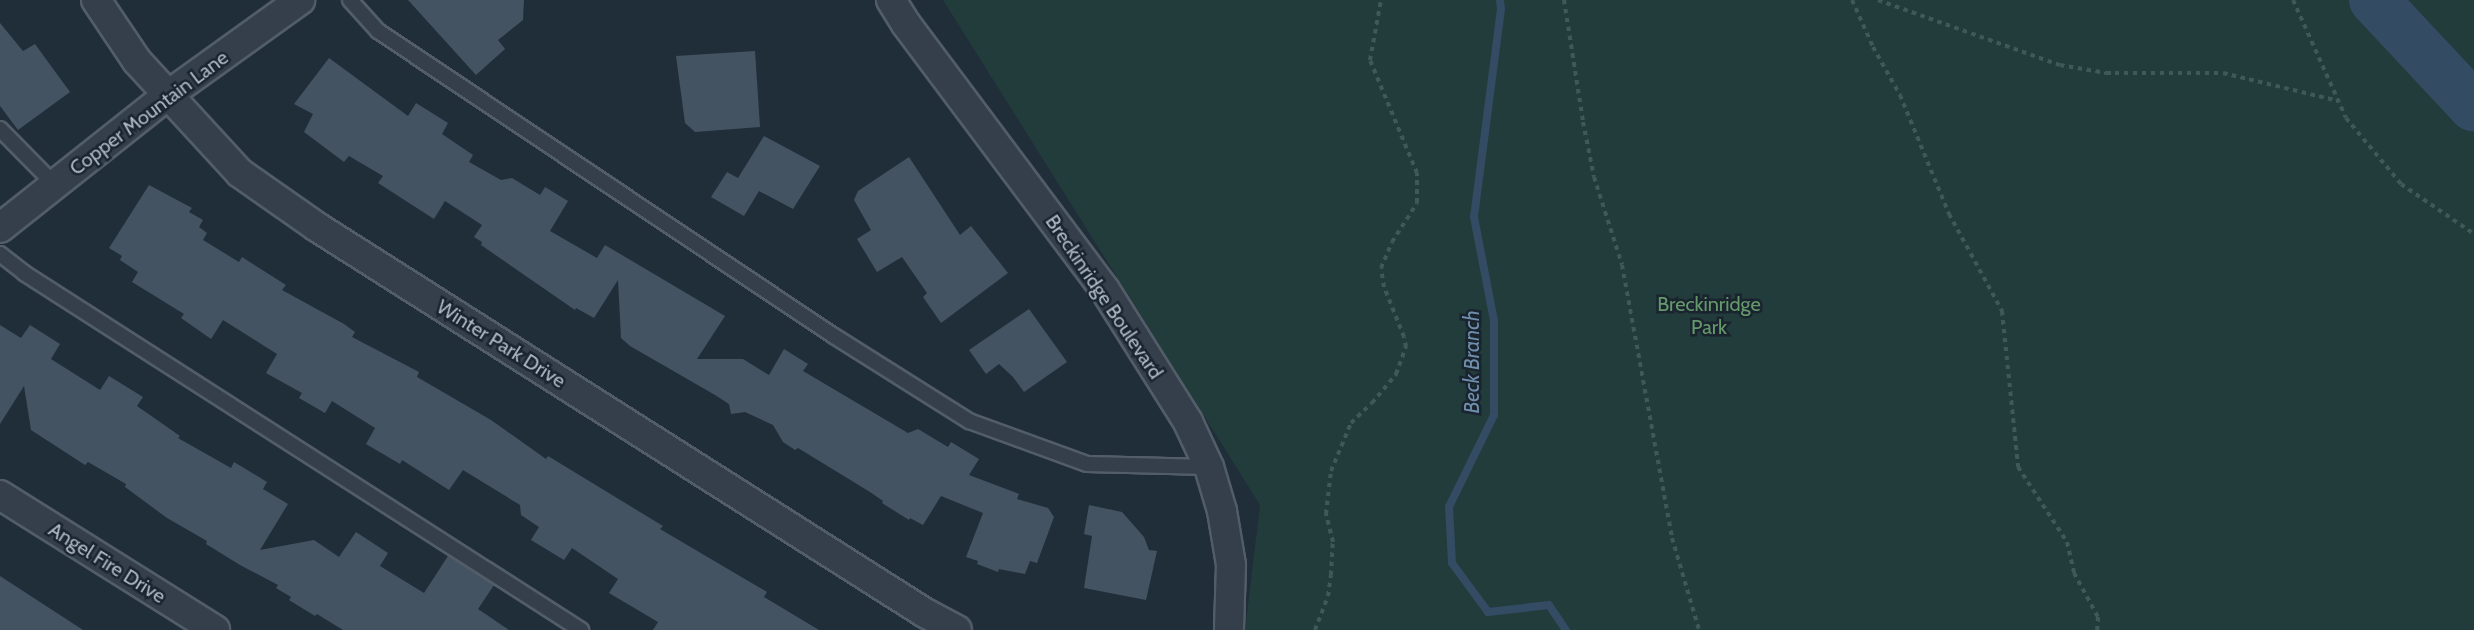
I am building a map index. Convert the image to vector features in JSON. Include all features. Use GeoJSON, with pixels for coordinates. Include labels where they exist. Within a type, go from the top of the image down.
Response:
{"type":"FeatureCollection","features":[{"type":"Feature","properties":{"kind":"street","name":"Winter Park Drive"},"geometry":{"type":"LineString","coordinates":[[96,0],[137,61],[240,173],[317,227],[925,613],[957,630]]}},
{"type":"Feature","properties":{"kind":"street","name":"Copper Mountain Lane"},"geometry":{"type":"LineString","coordinates":[[0,228],[168,95],[300,0]]}},
{"type":"Feature","properties":{"kind":"street","name":"Breckinridge Boulevard"},"geometry":{"type":"LineString","coordinates":[[891,0],[906,24],[1105,290],[1188,422],[1209,467],[1222,511],[1231,565],[1229,630]]}},
{"type":"Feature","properties":{"kind":"street","name":"Angel Fire Drive"},"geometry":{"type":"LineString","coordinates":[[0,495],[215,630]]}},
{"type":"Feature","properties":{"kind":"lane"},"geometry":{"type":"LineString","coordinates":[[350,0],[378,31],[388,38],[834,336],[969,421],[1087,464],[1209,467]]}},
{"type":"Feature","properties":{"kind":"lane"},"geometry":{"type":"LineString","coordinates":[[0,129],[55,184]]}},
{"type":"Feature","properties":{"kind":"lane"},"geometry":{"type":"LineString","coordinates":[[0,254],[24,273],[581,630]]}},
{"type":"Feature","properties":{"kind":"path"},"geometry":{"type":"LineString","coordinates":[[1315,630],[1328,596],[1332,566],[1333,542],[1326,514],[1331,471],[1351,423],[1372,403],[1396,374],[1406,347],[1384,287],[1381,268],[1392,242],[1417,203],[1417,173],[1370,60],[1381,0]]}},
{"type":"Feature","properties":{"kind":"path"},"geometry":{"type":"LineString","coordinates":[[1564,0],[1590,155],[1622,265],[1672,538],[1698,630]]}},
{"type":"Feature","properties":{"kind":"path"},"geometry":{"type":"LineString","coordinates":[[1852,0],[1873,47],[1900,94],[1949,214],[2002,311],[2018,467],[2067,542],[2073,573],[2098,616],[2097,630]]}},
{"type":"Feature","properties":{"kind":"path"},"geometry":{"type":"LineString","coordinates":[[1878,0],[2060,65],[2106,73],[2223,73],[2339,101]]}},
{"type":"Feature","properties":{"kind":"path"},"geometry":{"type":"LineString","coordinates":[[2293,0],[2346,118],[2401,184],[2474,234]]}},
{"type":"Feature","properties":{"kind":"green space","name":"Breckinridge Park"},"geometry":{"type":"Polygon","coordinates":[[[943,0],[2474,0],[2474,630],[1245,630],[1260,505],[943,0]]]}},
{"type":"Feature","properties":{"kind":"building"},"geometry":{"type":"Polygon","coordinates":[[[408,0],[524,0],[523,20],[498,40],[505,49],[476,75],[408,0]]]}},
{"type":"Feature","properties":{"kind":"building"},"geometry":{"type":"Polygon","coordinates":[[[0,23],[23,51],[35,44],[70,92],[18,130],[0,106],[0,23]]]}},
{"type":"Feature","properties":{"kind":"building"},"geometry":{"type":"Polygon","coordinates":[[[755,51],[760,127],[695,132],[685,123],[676,56],[755,51]]]}},
{"type":"Feature","properties":{"kind":"building"},"geometry":{"type":"Polygon","coordinates":[[[329,58],[408,116],[416,103],[448,123],[442,134],[473,155],[469,162],[501,180],[512,178],[540,195],[545,187],[568,201],[550,231],[597,258],[605,245],[725,316],[697,359],[743,359],[769,375],[784,349],[808,364],[803,371],[908,433],[918,429],[948,447],[951,442],[979,459],[969,475],[1019,494],[1017,499],[1048,508],[1054,517],[1037,563],[1030,561],[1025,574],[999,569],[998,572],[977,564],[978,561],[966,557],[983,513],[941,496],[923,525],[910,518],[909,520],[882,503],[883,501],[870,492],[798,448],[795,450],[783,442],[773,425],[745,412],[731,414],[729,404],[630,346],[621,338],[618,280],[594,318],[576,308],[575,310],[481,245],[482,242],[474,237],[482,225],[445,201],[434,219],[378,183],[383,176],[349,156],[344,162],[304,132],[313,114],[294,104],[329,58]]]}},
{"type":"Feature","properties":{"kind":"building"},"geometry":{"type":"Polygon","coordinates":[[[764,136],[820,166],[793,209],[759,191],[744,216],[711,197],[727,172],[738,178],[764,136]]]}},
{"type":"Feature","properties":{"kind":"building"},"geometry":{"type":"Polygon","coordinates":[[[909,157],[960,235],[971,226],[1008,273],[941,323],[923,297],[927,293],[902,257],[877,272],[857,239],[871,230],[854,200],[858,191],[909,157]]]}},
{"type":"Feature","properties":{"kind":"building"},"geometry":{"type":"Polygon","coordinates":[[[149,185],[192,208],[189,212],[203,220],[199,227],[207,233],[203,240],[239,262],[242,257],[286,285],[282,290],[355,332],[352,337],[419,372],[417,377],[491,420],[546,459],[548,456],[663,526],[660,529],[767,592],[764,597],[819,630],[653,630],[658,622],[609,593],[618,579],[572,548],[564,560],[531,540],[539,527],[521,515],[520,505],[463,470],[449,490],[402,460],[400,464],[366,444],[375,428],[332,401],[325,413],[299,398],[302,393],[266,373],[277,354],[223,320],[211,339],[181,318],[184,314],[132,282],[138,272],[120,260],[122,256],[109,248],[149,185]]]}},
{"type":"Feature","properties":{"kind":"building"},"geometry":{"type":"Polygon","coordinates":[[[1029,309],[1067,362],[1024,392],[999,364],[986,374],[969,350],[1029,309]]]}},
{"type":"Feature","properties":{"kind":"building"},"geometry":{"type":"Polygon","coordinates":[[[0,325],[21,338],[30,325],[60,344],[51,359],[100,390],[109,376],[143,397],[137,406],[180,436],[178,438],[231,468],[234,462],[267,482],[263,489],[288,504],[260,550],[314,540],[339,557],[356,532],[388,553],[380,566],[424,593],[448,556],[494,585],[478,609],[509,630],[343,630],[317,614],[315,616],[289,600],[291,597],[276,588],[278,585],[240,565],[206,544],[207,541],[167,518],[125,487],[126,484],[88,462],[85,465],[31,430],[24,386],[0,424],[0,325]]]}},
{"type":"Feature","properties":{"kind":"building"},"geometry":{"type":"Polygon","coordinates":[[[1089,505],[1122,512],[1144,537],[1149,550],[1157,551],[1146,600],[1084,588],[1092,536],[1084,534],[1089,505]]]}},
{"type":"Feature","properties":{"kind":"building"},"geometry":{"type":"Polygon","coordinates":[[[0,576],[83,630],[0,630],[0,576]]]}},
{"type":"Feature","properties":{"kind":"waterway","name":"Beck Branch"},"geometry":{"type":"LineString","coordinates":[[1500,0],[1501,9],[1474,217],[1494,321],[1494,415],[1449,507],[1452,563],[1488,612],[1549,605],[1566,630]]}},
{"type":"Feature","properties":{"kind":"waterway"},"geometry":{"type":"LineString","coordinates":[[2374,0],[2474,107]]}}]}
